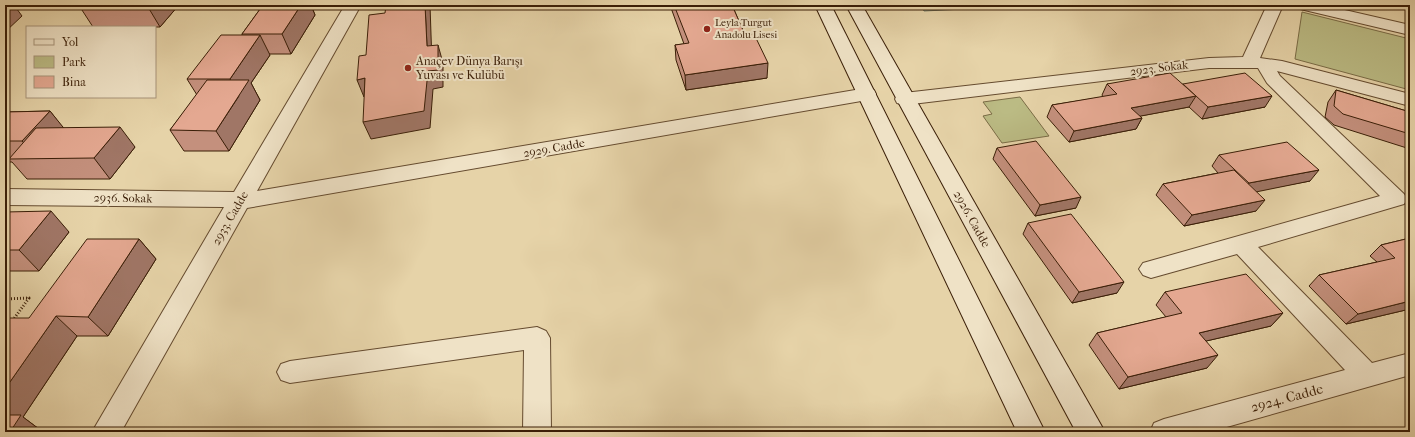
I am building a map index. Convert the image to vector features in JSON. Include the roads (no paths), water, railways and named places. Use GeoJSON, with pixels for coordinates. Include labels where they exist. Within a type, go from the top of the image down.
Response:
{"type":"FeatureCollection","features":[{"type":"Feature","properties":{"kind":"street","name":"2933. Cadde"},"geometry":{"type":"LineString","coordinates":[[106,432],[353,5]]}},
{"type":"Feature","properties":{"kind":"street"},"geometry":{"type":"LineString","coordinates":[[823,5],[1031,432]]}},
{"type":"Feature","properties":{"kind":"street","name":"2926. Cadde"},"geometry":{"type":"LineString","coordinates":[[854,5],[904,99],[1091,432]]}},
{"type":"Feature","properties":{"kind":"street"},"geometry":{"type":"LineString","coordinates":[[1151,269],[1396,199],[1256,63],[1275,5]]}},
{"type":"Feature","properties":{"kind":"street"},"geometry":{"type":"LineString","coordinates":[[1302,5],[1410,30]]}},
{"type":"Feature","properties":{"kind":"street","name":"2923. Sokak"},"geometry":{"type":"LineString","coordinates":[[904,99],[1209,62],[1256,63],[1301,70],[1410,100]]}},
{"type":"Feature","properties":{"kind":"street","name":"2929. Cadde"},"geometry":{"type":"LineString","coordinates":[[241,199],[260,198],[866,94]]}},
{"type":"Feature","properties":{"kind":"street","name":"2936. Sokak"},"geometry":{"type":"LineString","coordinates":[[5,197],[241,199]]}},
{"type":"Feature","properties":{"kind":"street"},"geometry":{"type":"LineString","coordinates":[[1241,244],[1367,376]]}},
{"type":"Feature","properties":{"kind":"street"},"geometry":{"type":"LineString","coordinates":[[290,372],[537,338],[537,432]]}},
{"type":"Feature","properties":{"kind":"street","name":"2924. Cadde"},"geometry":{"type":"LineString","coordinates":[[1164,432],[1410,364]]}},
{"type":"Feature","properties":{"kind":"place","name":"Leyla Turgut Anadolu Lisesi"},"geometry":{"type":"Point","coordinates":[707,29]}},
{"type":"Feature","properties":{"kind":"place","name":"Anaçev Dünya Barışı Yuvası ve Kulübü"},"geometry":{"type":"Point","coordinates":[408,68]}}]}
